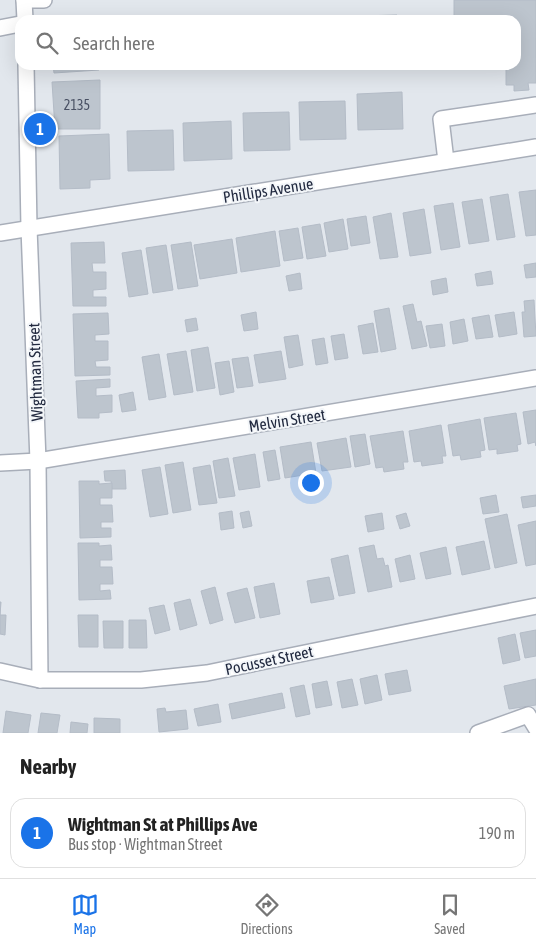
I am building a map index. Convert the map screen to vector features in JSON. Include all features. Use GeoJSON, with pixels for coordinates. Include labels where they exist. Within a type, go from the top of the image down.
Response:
{"type":"FeatureCollection","features":[{"type":"Feature","properties":{"kind":"street"},"geometry":{"type":"LineString","coordinates":[[24,15],[24,0],[44,0]]}},
{"type":"Feature","properties":{"kind":"street"},"geometry":{"type":"LineString","coordinates":[[0,28],[15,25]]}},
{"type":"Feature","properties":{"kind":"street","name":"Wightman Street"},"geometry":{"type":"LineString","coordinates":[[26,70],[29,228],[38,461],[40,680]]}},
{"type":"Feature","properties":{"kind":"street"},"geometry":{"type":"LineString","coordinates":[[446,161],[441,119],[536,105]]}},
{"type":"Feature","properties":{"kind":"street","name":"Phillips Avenue"},"geometry":{"type":"LineString","coordinates":[[0,233],[536,146]]}},
{"type":"Feature","properties":{"kind":"street","name":"Melvin Street"},"geometry":{"type":"LineString","coordinates":[[0,464],[38,461],[536,378]]}},
{"type":"Feature","properties":{"kind":"street","name":"Pocusset Street"},"geometry":{"type":"LineString","coordinates":[[0,671],[40,680],[141,680],[207,673],[536,606]]}},
{"type":"Feature","properties":{"kind":"street"},"geometry":{"type":"LineString","coordinates":[[478,733],[528,715],[536,728]]}},
{"type":"Feature","properties":{"kind":"building"},"geometry":{"type":"Polygon","coordinates":[[[454,0],[536,0],[536,83],[528,83],[529,90],[514,91],[514,85],[506,85],[506,70],[521,70],[521,15],[454,15],[454,0]]]}},
{"type":"Feature","properties":{"kind":"building"},"geometry":{"type":"Polygon","coordinates":[[[54,70],[99,70],[54,73],[54,70]]]}},
{"type":"Feature","properties":{"kind":"building"},"geometry":{"type":"Polygon","coordinates":[[[100,80],[100,129],[55,129],[52,82],[100,80]]]}},
{"type":"Feature","properties":{"kind":"building"},"geometry":{"type":"Polygon","coordinates":[[[402,92],[403,129],[358,130],[357,94],[402,92]]]}},
{"type":"Feature","properties":{"kind":"building"},"geometry":{"type":"Polygon","coordinates":[[[345,101],[346,139],[300,140],[299,102],[345,101]]]}},
{"type":"Feature","properties":{"kind":"building"},"geometry":{"type":"Polygon","coordinates":[[[289,112],[290,150],[244,151],[243,113],[289,112]]]}},
{"type":"Feature","properties":{"kind":"building"},"geometry":{"type":"Polygon","coordinates":[[[231,121],[232,159],[184,161],[183,123],[231,121]]]}},
{"type":"Feature","properties":{"kind":"building"},"geometry":{"type":"Polygon","coordinates":[[[173,130],[174,170],[128,171],[127,131],[173,130]]]}},
{"type":"Feature","properties":{"kind":"building"},"geometry":{"type":"Polygon","coordinates":[[[109,134],[110,179],[90,180],[90,188],[60,189],[59,136],[109,134]]]}},
{"type":"Feature","properties":{"kind":"building"},"geometry":{"type":"Polygon","coordinates":[[[536,190],[536,235],[526,236],[519,192],[536,190]]]}},
{"type":"Feature","properties":{"kind":"building"},"geometry":{"type":"Polygon","coordinates":[[[508,194],[515,237],[497,240],[490,197],[508,194]]]}},
{"type":"Feature","properties":{"kind":"building"},"geometry":{"type":"Polygon","coordinates":[[[482,199],[489,241],[469,244],[462,202],[482,199]]]}},
{"type":"Feature","properties":{"kind":"building"},"geometry":{"type":"Polygon","coordinates":[[[453,203],[460,247],[441,250],[434,206],[453,203]]]}},
{"type":"Feature","properties":{"kind":"building"},"geometry":{"type":"Polygon","coordinates":[[[424,209],[431,253],[410,256],[403,213],[424,209]]]}},
{"type":"Feature","properties":{"kind":"building"},"geometry":{"type":"Polygon","coordinates":[[[391,213],[398,257],[380,259],[373,217],[391,213]]]}},
{"type":"Feature","properties":{"kind":"building"},"geometry":{"type":"Polygon","coordinates":[[[366,216],[370,243],[351,246],[347,219],[366,216]]]}},
{"type":"Feature","properties":{"kind":"building"},"geometry":{"type":"Polygon","coordinates":[[[343,219],[348,249],[329,252],[324,223],[343,219]]]}},
{"type":"Feature","properties":{"kind":"building"},"geometry":{"type":"Polygon","coordinates":[[[320,224],[326,256],[307,259],[302,227],[320,224]]]}},
{"type":"Feature","properties":{"kind":"building"},"geometry":{"type":"Polygon","coordinates":[[[298,228],[303,258],[284,261],[279,231],[298,228]]]}},
{"type":"Feature","properties":{"kind":"building"},"geometry":{"type":"Polygon","coordinates":[[[275,231],[280,266],[241,272],[236,238],[275,231]]]}},
{"type":"Feature","properties":{"kind":"building"},"geometry":{"type":"Polygon","coordinates":[[[232,239],[237,273],[200,279],[194,245],[232,239]]]}},
{"type":"Feature","properties":{"kind":"building"},"geometry":{"type":"Polygon","coordinates":[[[104,242],[105,263],[92,263],[93,272],[106,272],[106,289],[93,290],[93,297],[106,297],[106,306],[73,306],[71,243],[104,242]]]}},
{"type":"Feature","properties":{"kind":"building"},"geometry":{"type":"Polygon","coordinates":[[[191,242],[198,286],[178,289],[171,245],[191,242]]]}},
{"type":"Feature","properties":{"kind":"building"},"geometry":{"type":"Polygon","coordinates":[[[166,245],[173,290],[153,293],[146,248],[166,245]]]}},
{"type":"Feature","properties":{"kind":"building"},"geometry":{"type":"Polygon","coordinates":[[[141,250],[148,294],[129,297],[122,253],[141,250]]]}},
{"type":"Feature","properties":{"kind":"building"},"geometry":{"type":"Polygon","coordinates":[[[536,263],[536,277],[526,278],[524,265],[536,263]]]}},
{"type":"Feature","properties":{"kind":"building"},"geometry":{"type":"Polygon","coordinates":[[[491,271],[493,284],[477,286],[475,274],[491,271]]]}},
{"type":"Feature","properties":{"kind":"building"},"geometry":{"type":"Polygon","coordinates":[[[300,273],[302,289],[289,291],[286,276],[300,273]]]}},
{"type":"Feature","properties":{"kind":"building"},"geometry":{"type":"Polygon","coordinates":[[[446,278],[448,292],[433,295],[431,281],[446,278]]]}},
{"type":"Feature","properties":{"kind":"building"},"geometry":{"type":"Polygon","coordinates":[[[534,300],[536,336],[524,337],[522,312],[525,312],[524,301],[534,300]]]}},
{"type":"Feature","properties":{"kind":"building"},"geometry":{"type":"Polygon","coordinates":[[[413,304],[417,322],[421,321],[427,346],[412,349],[403,306],[413,304]]]}},
{"type":"Feature","properties":{"kind":"building"},"geometry":{"type":"Polygon","coordinates":[[[389,308],[396,349],[381,352],[374,311],[389,308]]]}},
{"type":"Feature","properties":{"kind":"building"},"geometry":{"type":"Polygon","coordinates":[[[256,312],[258,329],[244,331],[241,315],[256,312]]]}},
{"type":"Feature","properties":{"kind":"building"},"geometry":{"type":"Polygon","coordinates":[[[514,312],[517,334],[499,337],[495,315],[514,312]]]}},
{"type":"Feature","properties":{"kind":"building"},"geometry":{"type":"Polygon","coordinates":[[[108,313],[109,334],[95,335],[95,341],[108,341],[108,360],[95,361],[96,367],[110,367],[110,375],[75,376],[73,314],[108,313]]]}},
{"type":"Feature","properties":{"kind":"building"},"geometry":{"type":"Polygon","coordinates":[[[489,315],[493,337],[476,339],[472,318],[489,315]]]}},
{"type":"Feature","properties":{"kind":"building"},"geometry":{"type":"Polygon","coordinates":[[[196,318],[198,330],[187,332],[185,320],[196,318]]]}},
{"type":"Feature","properties":{"kind":"building"},"geometry":{"type":"Polygon","coordinates":[[[464,319],[468,341],[453,344],[450,322],[464,319]]]}},
{"type":"Feature","properties":{"kind":"building"},"geometry":{"type":"Polygon","coordinates":[[[373,323],[378,352],[363,354],[358,326],[373,323]]]}},
{"type":"Feature","properties":{"kind":"building"},"geometry":{"type":"Polygon","coordinates":[[[442,324],[445,346],[430,348],[426,326],[442,324]]]}},
{"type":"Feature","properties":{"kind":"building"},"geometry":{"type":"Polygon","coordinates":[[[344,334],[348,358],[335,360],[331,336],[344,334]]]}},
{"type":"Feature","properties":{"kind":"building"},"geometry":{"type":"Polygon","coordinates":[[[298,335],[303,365],[289,368],[284,337],[298,335]]]}},
{"type":"Feature","properties":{"kind":"building"},"geometry":{"type":"Polygon","coordinates":[[[324,338],[328,363],[316,365],[312,340],[324,338]]]}},
{"type":"Feature","properties":{"kind":"building"},"geometry":{"type":"Polygon","coordinates":[[[208,347],[215,388],[197,391],[191,350],[208,347]]]}},
{"type":"Feature","properties":{"kind":"building"},"geometry":{"type":"Polygon","coordinates":[[[186,351],[193,392],[174,395],[167,354],[186,351]]]}},
{"type":"Feature","properties":{"kind":"building"},"geometry":{"type":"Polygon","coordinates":[[[281,351],[286,379],[259,383],[254,355],[281,351]]]}},
{"type":"Feature","properties":{"kind":"building"},"geometry":{"type":"Polygon","coordinates":[[[159,354],[166,397],[149,400],[142,357],[159,354]]]}},
{"type":"Feature","properties":{"kind":"building"},"geometry":{"type":"Polygon","coordinates":[[[248,357],[253,386],[237,388],[232,359],[248,357]]]}},
{"type":"Feature","properties":{"kind":"building"},"geometry":{"type":"Polygon","coordinates":[[[229,361],[234,392],[220,395],[215,363],[229,361]]]}},
{"type":"Feature","properties":{"kind":"building"},"geometry":{"type":"Polygon","coordinates":[[[110,379],[110,387],[96,388],[96,396],[112,395],[112,412],[99,413],[99,418],[78,418],[76,381],[110,379]]]}},
{"type":"Feature","properties":{"kind":"building"},"geometry":{"type":"Polygon","coordinates":[[[133,392],[136,410],[122,412],[119,395],[133,392]]]}},
{"type":"Feature","properties":{"kind":"building"},"geometry":{"type":"Polygon","coordinates":[[[536,410],[536,446],[535,442],[528,444],[523,412],[536,410]]]}},
{"type":"Feature","properties":{"kind":"building"},"geometry":{"type":"Polygon","coordinates":[[[516,413],[521,444],[517,445],[518,451],[497,454],[497,449],[489,450],[484,418],[516,413]]]}},
{"type":"Feature","properties":{"kind":"building"},"geometry":{"type":"Polygon","coordinates":[[[480,419],[485,450],[480,451],[481,457],[461,460],[460,455],[453,456],[448,425],[480,419]]]}},
{"type":"Feature","properties":{"kind":"building"},"geometry":{"type":"Polygon","coordinates":[[[441,425],[446,456],[442,456],[443,463],[422,466],[421,461],[414,462],[409,431],[441,425]]]}},
{"type":"Feature","properties":{"kind":"building"},"geometry":{"type":"Polygon","coordinates":[[[403,431],[408,462],[403,462],[404,469],[384,472],[383,467],[376,468],[370,436],[403,431]]]}},
{"type":"Feature","properties":{"kind":"building"},"geometry":{"type":"Polygon","coordinates":[[[365,434],[370,464],[355,467],[350,436],[365,434]]]}},
{"type":"Feature","properties":{"kind":"building"},"geometry":{"type":"Polygon","coordinates":[[[346,438],[351,467],[322,471],[317,443],[346,438]]]}},
{"type":"Feature","properties":{"kind":"building"},"geometry":{"type":"Polygon","coordinates":[[[311,442],[316,473],[285,478],[280,447],[311,442]]]}},
{"type":"Feature","properties":{"kind":"building"},"geometry":{"type":"Polygon","coordinates":[[[275,450],[280,479],[268,481],[263,452],[275,450]]]}},
{"type":"Feature","properties":{"kind":"building"},"geometry":{"type":"Polygon","coordinates":[[[255,454],[260,487],[239,490],[233,458],[255,454]]]}},
{"type":"Feature","properties":{"kind":"building"},"geometry":{"type":"Polygon","coordinates":[[[228,458],[235,496],[219,498],[213,461],[228,458]]]}},
{"type":"Feature","properties":{"kind":"building"},"geometry":{"type":"Polygon","coordinates":[[[183,462],[191,510],[173,513],[165,465],[183,462]]]}},
{"type":"Feature","properties":{"kind":"building"},"geometry":{"type":"Polygon","coordinates":[[[210,465],[217,503],[199,505],[193,468],[210,465]]]}},
{"type":"Feature","properties":{"kind":"building"},"geometry":{"type":"Polygon","coordinates":[[[160,467],[168,514],[150,517],[142,470],[160,467]]]}},
{"type":"Feature","properties":{"kind":"building"},"geometry":{"type":"Polygon","coordinates":[[[125,470],[126,489],[112,489],[111,481],[105,481],[104,471],[125,470]]]}},
{"type":"Feature","properties":{"kind":"building"},"geometry":{"type":"Polygon","coordinates":[[[79,481],[99,481],[99,484],[112,483],[112,498],[100,498],[100,505],[112,505],[113,522],[101,522],[101,528],[111,528],[111,537],[80,538],[79,481]]]}},
{"type":"Feature","properties":{"kind":"building"},"geometry":{"type":"Polygon","coordinates":[[[496,495],[499,512],[483,514],[480,498],[496,495]]]}},
{"type":"Feature","properties":{"kind":"building"},"geometry":{"type":"Polygon","coordinates":[[[536,495],[536,506],[523,508],[521,497],[536,495]]]}},
{"type":"Feature","properties":{"kind":"building"},"geometry":{"type":"Polygon","coordinates":[[[232,511],[234,528],[221,530],[219,513],[232,511]]]}},
{"type":"Feature","properties":{"kind":"building"},"geometry":{"type":"Polygon","coordinates":[[[249,511],[252,526],[243,528],[240,513],[249,511]]]}},
{"type":"Feature","properties":{"kind":"building"},"geometry":{"type":"Polygon","coordinates":[[[382,513],[384,529],[368,532],[365,516],[382,513]]]}},
{"type":"Feature","properties":{"kind":"building"},"geometry":{"type":"Polygon","coordinates":[[[406,513],[410,526],[400,529],[396,516],[406,513]]]}},
{"type":"Feature","properties":{"kind":"building"},"geometry":{"type":"Polygon","coordinates":[[[507,514],[517,563],[495,568],[485,519],[507,514]]]}},
{"type":"Feature","properties":{"kind":"building"},"geometry":{"type":"Polygon","coordinates":[[[536,521],[536,564],[526,566],[518,525],[536,521]]]}},
{"type":"Feature","properties":{"kind":"building"},"geometry":{"type":"Polygon","coordinates":[[[484,541],[490,569],[462,575],[456,547],[484,541]]]}},
{"type":"Feature","properties":{"kind":"building"},"geometry":{"type":"Polygon","coordinates":[[[78,543],[99,543],[99,546],[111,545],[112,560],[100,560],[100,567],[112,567],[113,584],[100,584],[100,591],[110,590],[111,599],[79,600],[78,543]]]}},
{"type":"Feature","properties":{"kind":"building"},"geometry":{"type":"Polygon","coordinates":[[[374,545],[377,559],[383,558],[385,566],[388,565],[392,587],[368,592],[359,548],[374,545]]]}},
{"type":"Feature","properties":{"kind":"building"},"geometry":{"type":"Polygon","coordinates":[[[446,547],[451,574],[426,579],[420,553],[446,547]]]}},
{"type":"Feature","properties":{"kind":"building"},"geometry":{"type":"Polygon","coordinates":[[[348,555],[355,593],[339,596],[331,559],[348,555]]]}},
{"type":"Feature","properties":{"kind":"building"},"geometry":{"type":"Polygon","coordinates":[[[410,555],[415,579],[400,582],[395,559],[410,555]]]}},
{"type":"Feature","properties":{"kind":"building"},"geometry":{"type":"Polygon","coordinates":[[[329,577],[334,599],[311,603],[307,581],[329,577]]]}},
{"type":"Feature","properties":{"kind":"building"},"geometry":{"type":"Polygon","coordinates":[[[274,583],[280,614],[260,618],[254,587],[274,583]]]}},
{"type":"Feature","properties":{"kind":"building"},"geometry":{"type":"Polygon","coordinates":[[[215,587],[223,620],[210,624],[201,591],[215,587]]]}},
{"type":"Feature","properties":{"kind":"building"},"geometry":{"type":"Polygon","coordinates":[[[247,588],[255,618],[235,623],[227,593],[247,588]]]}},
{"type":"Feature","properties":{"kind":"building"},"geometry":{"type":"Polygon","coordinates":[[[190,599],[197,625],[180,630],[174,603],[190,599]]]}},
{"type":"Feature","properties":{"kind":"building"},"geometry":{"type":"Polygon","coordinates":[[[164,605],[170,630],[155,634],[149,608],[164,605]]]}},
{"type":"Feature","properties":{"kind":"building"},"geometry":{"type":"Polygon","coordinates":[[[0,615],[6,615],[5,635],[0,634],[0,615]]]}},
{"type":"Feature","properties":{"kind":"building"},"geometry":{"type":"Polygon","coordinates":[[[78,615],[98,615],[98,647],[79,647],[78,615]]]}},
{"type":"Feature","properties":{"kind":"building"},"geometry":{"type":"Polygon","coordinates":[[[129,620],[146,620],[147,648],[129,648],[129,620]]]}},
{"type":"Feature","properties":{"kind":"building"},"geometry":{"type":"Polygon","coordinates":[[[103,621],[123,621],[123,648],[104,648],[103,621]]]}},
{"type":"Feature","properties":{"kind":"building"},"geometry":{"type":"Polygon","coordinates":[[[536,630],[536,656],[525,658],[520,633],[536,630]]]}},
{"type":"Feature","properties":{"kind":"building"},"geometry":{"type":"Polygon","coordinates":[[[515,634],[520,660],[503,664],[498,638],[515,634]]]}},
{"type":"Feature","properties":{"kind":"building"},"geometry":{"type":"Polygon","coordinates":[[[407,670],[411,691],[389,695],[385,674],[407,670]]]}},
{"type":"Feature","properties":{"kind":"building"},"geometry":{"type":"Polygon","coordinates":[[[377,675],[382,700],[365,704],[360,679],[377,675]]]}},
{"type":"Feature","properties":{"kind":"building"},"geometry":{"type":"Polygon","coordinates":[[[352,679],[358,705],[342,708],[337,682],[352,679]]]}},
{"type":"Feature","properties":{"kind":"building"},"geometry":{"type":"Polygon","coordinates":[[[536,679],[536,705],[509,709],[504,686],[536,679]]]}},
{"type":"Feature","properties":{"kind":"building"},"geometry":{"type":"Polygon","coordinates":[[[327,681],[332,705],[316,708],[312,684],[327,681]]]}},
{"type":"Feature","properties":{"kind":"building"},"geometry":{"type":"Polygon","coordinates":[[[304,685],[310,714],[296,717],[290,688],[304,685]]]}},
{"type":"Feature","properties":{"kind":"building"},"geometry":{"type":"Polygon","coordinates":[[[282,693],[285,708],[232,719],[229,704],[282,693]]]}},
{"type":"Feature","properties":{"kind":"building"},"geometry":{"type":"Polygon","coordinates":[[[218,704],[221,722],[198,726],[194,709],[218,704]]]}},
{"type":"Feature","properties":{"kind":"building"},"geometry":{"type":"Polygon","coordinates":[[[165,708],[166,712],[186,710],[188,729],[159,732],[157,709],[165,708]]]}},
{"type":"Feature","properties":{"kind":"building"},"geometry":{"type":"Polygon","coordinates":[[[6,711],[31,715],[28,733],[3,733],[6,711]]]}},
{"type":"Feature","properties":{"kind":"building"},"geometry":{"type":"Polygon","coordinates":[[[41,713],[60,715],[57,733],[38,733],[41,713]]]}},
{"type":"Feature","properties":{"kind":"building"},"geometry":{"type":"Polygon","coordinates":[[[94,718],[120,719],[120,733],[94,733],[94,718]]]}},
{"type":"Feature","properties":{"kind":"building"},"geometry":{"type":"Polygon","coordinates":[[[71,722],[88,724],[87,733],[70,733],[71,722]]]}},
{"type":"Feature","properties":{"kind":"place","name":"Wightman St at Phillips Ave"},"geometry":{"type":"Point","coordinates":[40,129]}}]}
